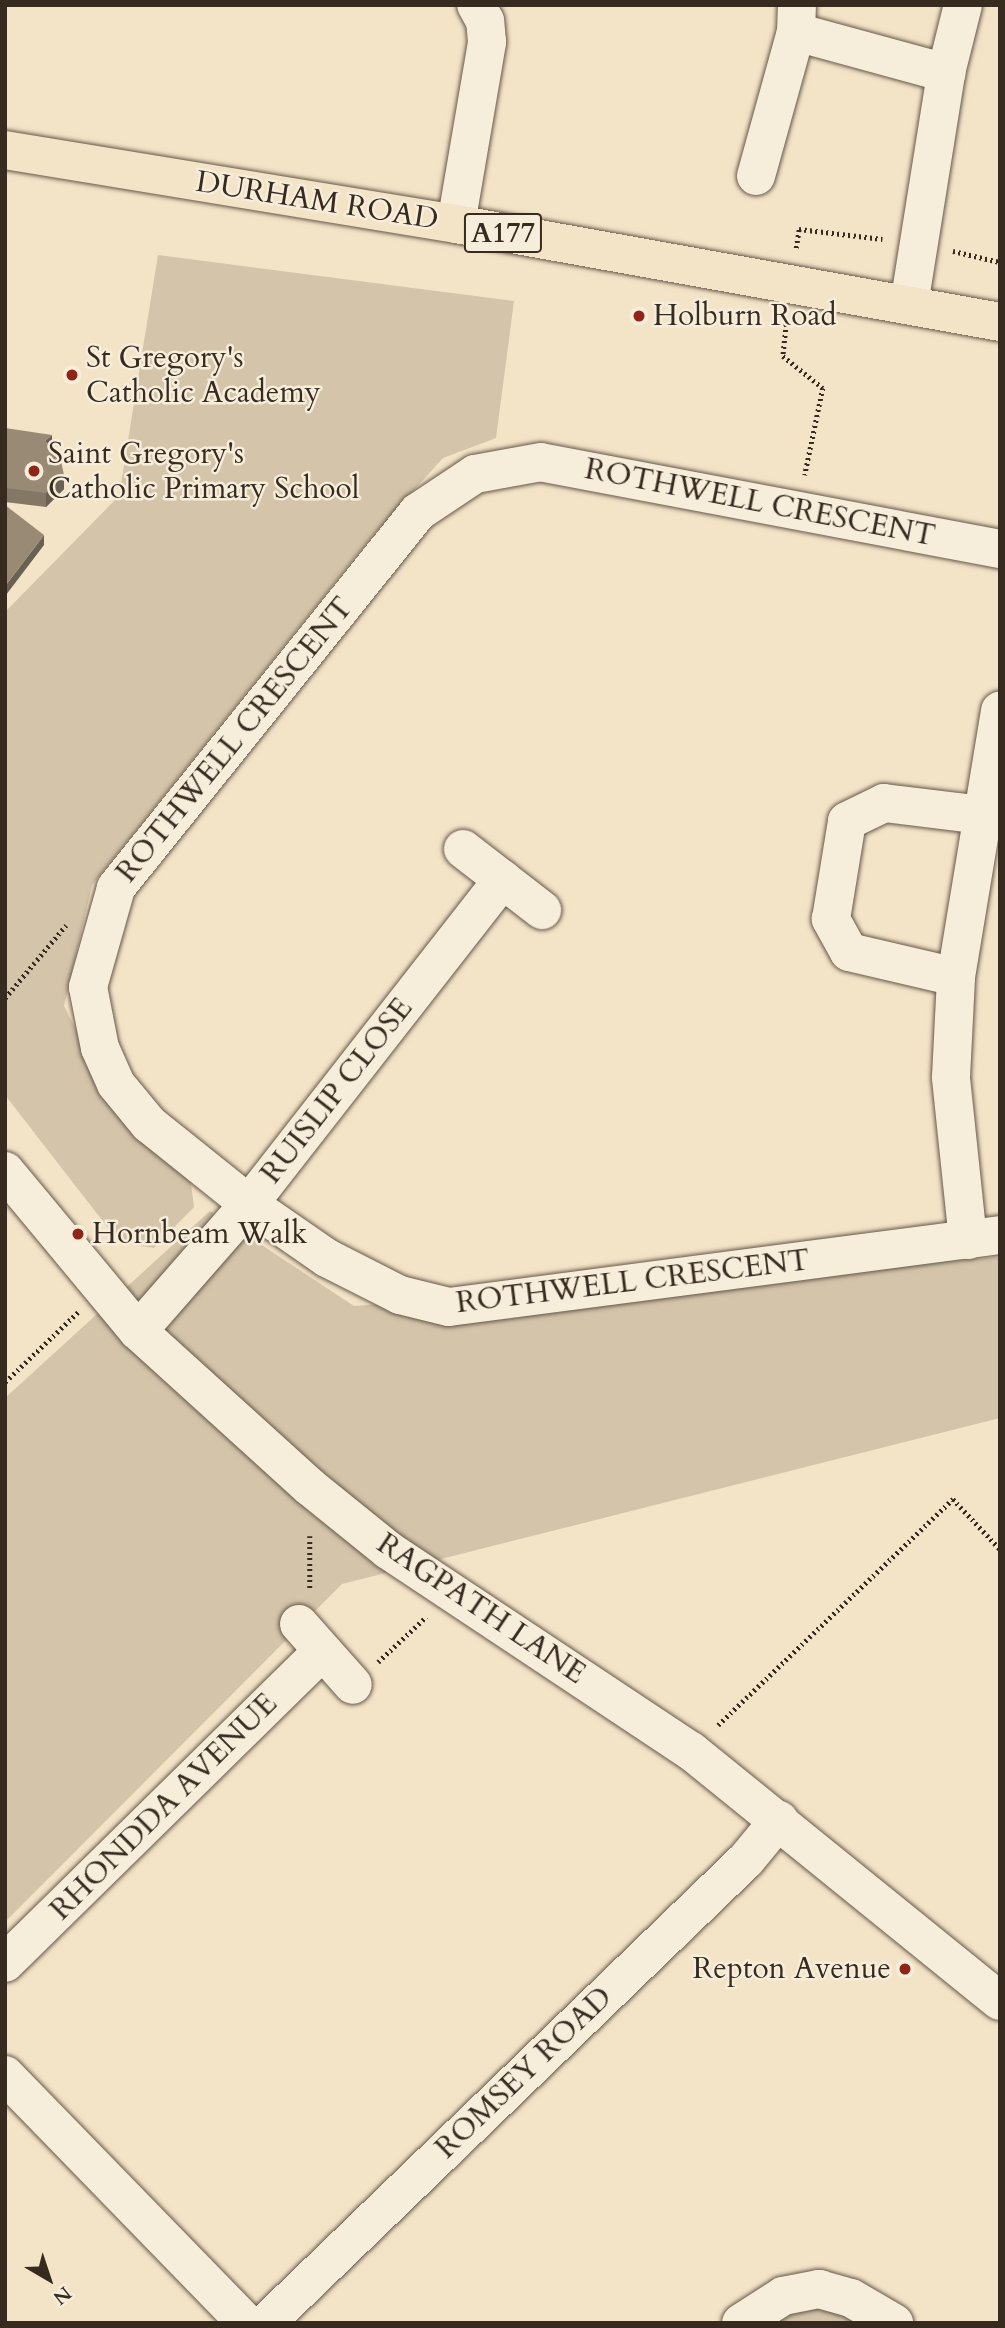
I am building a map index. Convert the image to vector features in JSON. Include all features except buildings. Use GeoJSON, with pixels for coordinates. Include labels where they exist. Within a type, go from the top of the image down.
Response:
{"type":"FeatureCollection","features":[{"type":"Feature","properties":{"kind":"main road","name":"DURHAM ROAD"},"geometry":{"type":"LineString","coordinates":[[5,150],[456,224],[1000,322]]}},
{"type":"Feature","properties":{"kind":"street"},"geometry":{"type":"LineString","coordinates":[[456,224],[487,42],[485,21],[476,5]]}},
{"type":"Feature","properties":{"kind":"street"},"geometry":{"type":"LineString","coordinates":[[908,306],[946,73],[963,5]]}},
{"type":"Feature","properties":{"kind":"street"},"geometry":{"type":"LineString","coordinates":[[757,176],[797,18],[946,73]]}},
{"type":"Feature","properties":{"kind":"street","name":"ROTHWELL CRESCENT"},"geometry":{"type":"LineString","coordinates":[[984,1238],[449,1307],[400,1295],[327,1258],[248,1204],[149,1124],[116,1084],[100,1048],[88,987],[116,888],[418,512],[475,474],[541,462],[1000,549]]}},
{"type":"Feature","properties":{"kind":"street"},"geometry":{"type":"LineString","coordinates":[[984,1238],[951,1077],[957,977],[1000,711]]}},
{"type":"Feature","properties":{"kind":"street"},"geometry":{"type":"LineString","coordinates":[[957,977],[849,952],[831,919],[847,821],[884,803],[982,815]]}},
{"type":"Feature","properties":{"kind":"street"},"geometry":{"type":"LineString","coordinates":[[463,849],[542,910]]}},
{"type":"Feature","properties":{"kind":"street","name":"RUISLIP CLOSE"},"geometry":{"type":"LineString","coordinates":[[138,1331],[248,1204],[503,879]]}},
{"type":"Feature","properties":{"kind":"street","name":"RAGPATH LANE"},"geometry":{"type":"LineString","coordinates":[[5,1171],[138,1331],[310,1487],[388,1549],[691,1751],[1000,2001]]}},
{"type":"Feature","properties":{"kind":"street"},"geometry":{"type":"LineString","coordinates":[[311,1638],[353,1685]]}},
{"type":"Feature","properties":{"kind":"street","name":"RHONDDA AVENUE"},"geometry":{"type":"LineString","coordinates":[[5,1963],[311,1638]]}},
{"type":"Feature","properties":{"kind":"street","name":"ROMSEY ROAD"},"geometry":{"type":"LineString","coordinates":[[266,2323],[746,1860],[779,1820]]}},
{"type":"Feature","properties":{"kind":"street"},"geometry":{"type":"LineString","coordinates":[[5,2075],[246,2323]]}},
{"type":"Feature","properties":{"kind":"street"},"geometry":{"type":"LineString","coordinates":[[741,2323],[783,2296],[819,2289],[851,2298],[894,2323]]}},
{"type":"Feature","properties":{"kind":"path"},"geometry":{"type":"LineString","coordinates":[[797,510],[823,388],[783,356],[799,229],[918,244],[1000,262]]}},
{"type":"Feature","properties":{"kind":"path"},"geometry":{"type":"LineString","coordinates":[[5,998],[71,918]]}},
{"type":"Feature","properties":{"kind":"path"},"geometry":{"type":"LineString","coordinates":[[5,1382],[100,1288]]}},
{"type":"Feature","properties":{"kind":"path"},"geometry":{"type":"LineString","coordinates":[[310,1487],[311,1638]]}},
{"type":"Feature","properties":{"kind":"path"},"geometry":{"type":"LineString","coordinates":[[691,1751],[953,1499],[1000,1549]]}},
{"type":"Feature","properties":{"kind":"path"},"geometry":{"type":"LineString","coordinates":[[353,1685],[452,1593]]}},
{"type":"Feature","properties":{"kind":"shaded area"},"geometry":{"type":"Polygon","coordinates":[[[158,255],[514,301],[496,438],[443,458],[373,535],[92,885],[64,1006],[118,1111],[188,1161],[194,1207],[154,1248],[119,1242],[5,1095],[5,612],[119,496],[158,255]]]}},
{"type":"Feature","properties":{"kind":"shaded area"},"geometry":{"type":"Polygon","coordinates":[[[210,1211],[354,1306],[1000,1257],[1000,1418],[342,1584],[5,1922],[5,1398],[210,1211]]]}},
{"type":"Feature","properties":{"kind":"shaded area"},"geometry":{"type":"Polygon","coordinates":[[[811,2303],[865,2323],[766,2323],[811,2303]]]}},
{"type":"Feature","properties":{"kind":"place","name":"Holburn Road"},"geometry":{"type":"Point","coordinates":[639,316]}},
{"type":"Feature","properties":{"kind":"place","name":"St Gregory's Catholic Academy"},"geometry":{"type":"Point","coordinates":[72,375]}},
{"type":"Feature","properties":{"kind":"place","name":"Saint Gregory's Catholic Primary School"},"geometry":{"type":"Point","coordinates":[34,471]}},
{"type":"Feature","properties":{"kind":"place","name":"Hornbeam Walk"},"geometry":{"type":"Point","coordinates":[78,1234]}},
{"type":"Feature","properties":{"kind":"place","name":"Repton Avenue"},"geometry":{"type":"Point","coordinates":[905,1969]}}]}
